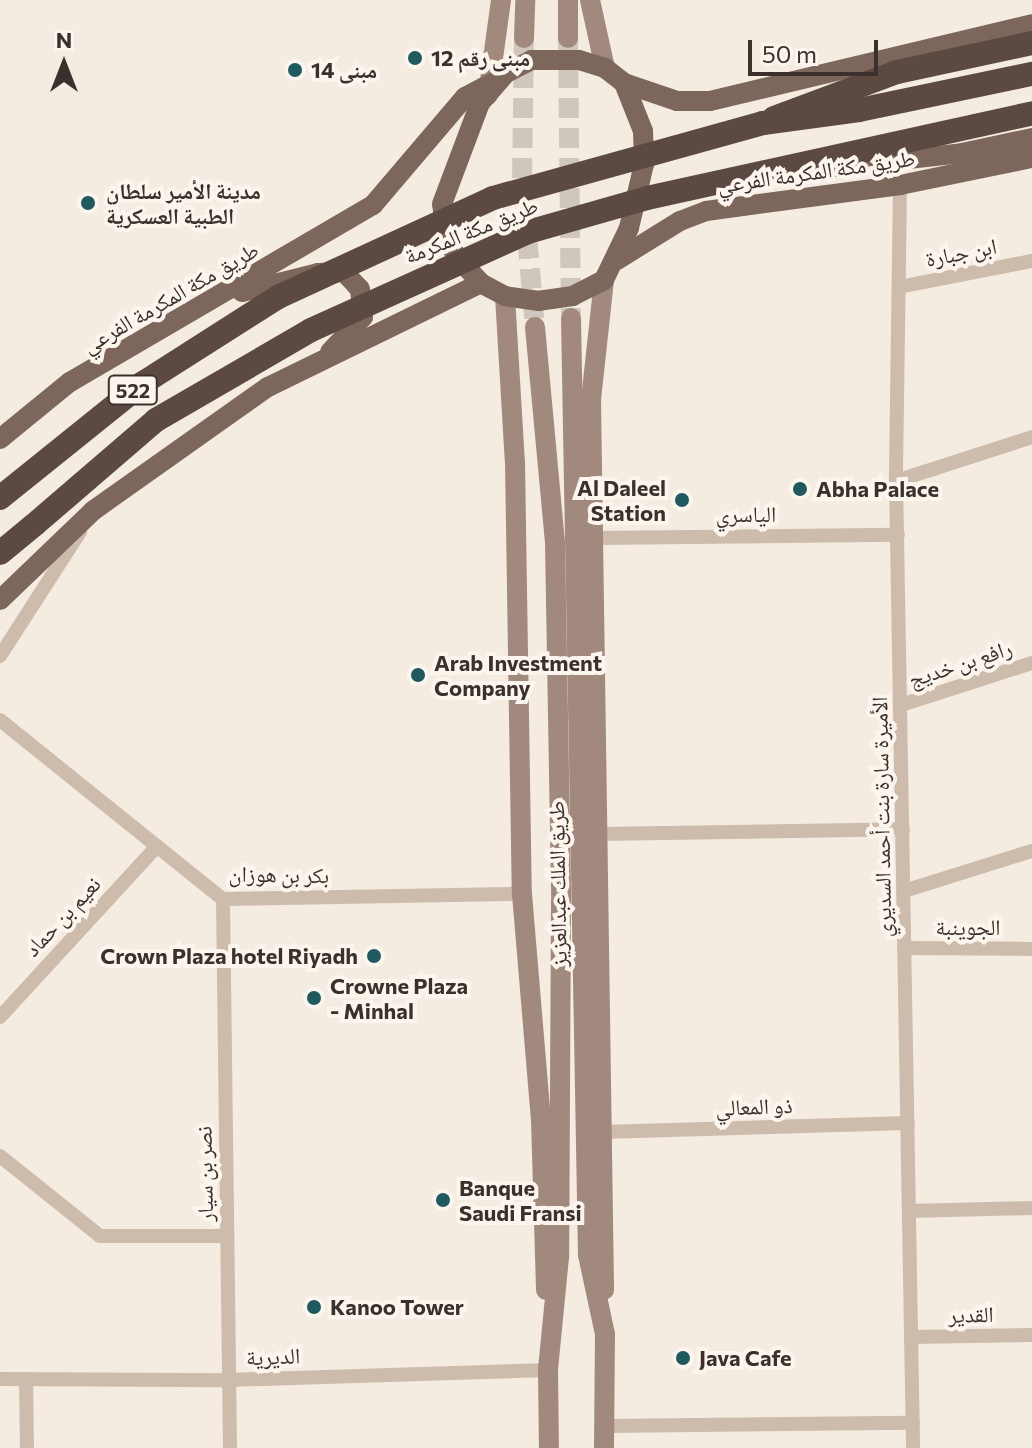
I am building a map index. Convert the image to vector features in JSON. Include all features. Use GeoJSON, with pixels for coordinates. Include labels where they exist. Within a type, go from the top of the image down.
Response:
{"type":"FeatureCollection","features":[{"type":"Feature","properties":{"kind":"highway"},"geometry":{"type":"LineString","coordinates":[[763,123],[897,72],[1032,43]]}},
{"type":"Feature","properties":{"kind":"highway","name":"طريق مكة المكرمة"},"geometry":{"type":"LineString","coordinates":[[0,498],[143,383],[278,297],[493,198],[763,123],[859,110],[1032,74]]}},
{"type":"Feature","properties":{"kind":"highway","name":"طريق مكة المكرمة"},"geometry":{"type":"LineString","coordinates":[[0,553],[156,420],[311,330],[528,232],[753,173],[1032,113]]}},
{"type":"Feature","properties":{"kind":"main road"},"geometry":{"type":"LineString","coordinates":[[501,0],[495,84],[458,152],[442,204],[446,235],[456,256],[481,283],[505,296],[539,301],[573,296],[604,280]]}},
{"type":"Feature","properties":{"kind":"main road"},"geometry":{"type":"LineString","coordinates":[[524,38],[525,0]]}},
{"type":"Feature","properties":{"kind":"main road"},"geometry":{"type":"LineString","coordinates":[[568,0],[568,38]]}},
{"type":"Feature","properties":{"kind":"main road"},"geometry":{"type":"LineString","coordinates":[[590,0],[605,68]]}},
{"type":"Feature","properties":{"kind":"main road"},"geometry":{"type":"LineString","coordinates":[[495,84],[531,60],[558,58],[605,68],[624,83],[677,101],[710,101],[1032,24]]}},
{"type":"Feature","properties":{"kind":"main road"},"geometry":{"type":"LineString","coordinates":[[605,1334],[591,400],[604,280],[617,260],[644,164],[643,131],[624,83]]}},
{"type":"Feature","properties":{"kind":"main road","name":"طريق مكة المكرمة الفرعي"},"geometry":{"type":"LineString","coordinates":[[0,439],[70,382],[205,302],[328,236],[373,205],[465,97],[495,84]]}},
{"type":"Feature","properties":{"kind":"main road"},"geometry":{"type":"LineString","coordinates":[[753,173],[858,167],[1032,138]]}},
{"type":"Feature","properties":{"kind":"main road","name":"طريق مكة المكرمة الفرعي"},"geometry":{"type":"LineString","coordinates":[[617,260],[680,221],[706,211],[900,185],[1032,158]]}},
{"type":"Feature","properties":{"kind":"main road"},"geometry":{"type":"LineString","coordinates":[[205,302],[318,273],[344,272],[360,289],[363,317],[322,361]]}},
{"type":"Feature","properties":{"kind":"main road"},"geometry":{"type":"LineString","coordinates":[[0,600],[94,510],[268,387],[481,283]]}},
{"type":"Feature","properties":{"kind":"main road"},"geometry":{"type":"LineString","coordinates":[[505,296],[515,462],[522,894],[541,1120],[551,1339]]}},
{"type":"Feature","properties":{"kind":"main road","name":"طريق الملك عبدالعزيز"},"geometry":{"type":"LineString","coordinates":[[571,318],[588,1255],[605,1334],[604,1448]]}},
{"type":"Feature","properties":{"kind":"main road","name":"طريق الملك عبدالعزيز"},"geometry":{"type":"LineString","coordinates":[[535,327],[555,543],[561,888],[559,1257],[548,1370],[549,1448]]}},
{"type":"Feature","properties":{"kind":"street","name":"الأميرة سارة بنت أحمد السديري"},"geometry":{"type":"LineString","coordinates":[[900,185],[896,481],[913,1448]]}},
{"type":"Feature","properties":{"kind":"street","name":"ابن جبارة"},"geometry":{"type":"LineString","coordinates":[[899,287],[1032,261]]}},
{"type":"Feature","properties":{"kind":"street"},"geometry":{"type":"LineString","coordinates":[[896,481],[1032,437]]}},
{"type":"Feature","properties":{"kind":"street"},"geometry":{"type":"LineString","coordinates":[[0,656],[94,510]]}},
{"type":"Feature","properties":{"kind":"street","name":"الياسري"},"geometry":{"type":"LineString","coordinates":[[595,538],[898,535]]}},
{"type":"Feature","properties":{"kind":"street","name":"رافع بن خديج"},"geometry":{"type":"LineString","coordinates":[[901,705],[1032,663]]}},
{"type":"Feature","properties":{"kind":"street","name":"بكر بن هوزان"},"geometry":{"type":"LineString","coordinates":[[0,720],[223,899],[522,894]]}},
{"type":"Feature","properties":{"kind":"street"},"geometry":{"type":"LineString","coordinates":[[598,834],[903,829]]}},
{"type":"Feature","properties":{"kind":"street","name":"نعيم بن حماد"},"geometry":{"type":"LineString","coordinates":[[0,1017],[157,846]]}},
{"type":"Feature","properties":{"kind":"street"},"geometry":{"type":"LineString","coordinates":[[904,891],[1032,851]]}},
{"type":"Feature","properties":{"kind":"street","name":"نصر بن سيار"},"geometry":{"type":"LineString","coordinates":[[223,899],[230,1448]]}},
{"type":"Feature","properties":{"kind":"street","name":"الجوينبة"},"geometry":{"type":"LineString","coordinates":[[904,948],[1032,949]]}},
{"type":"Feature","properties":{"kind":"street","name":"ذو المعالي"},"geometry":{"type":"LineString","coordinates":[[602,1132],[908,1123]]}},
{"type":"Feature","properties":{"kind":"street"},"geometry":{"type":"LineString","coordinates":[[0,1156],[100,1236],[226,1236]]}},
{"type":"Feature","properties":{"kind":"street"},"geometry":{"type":"LineString","coordinates":[[909,1211],[1032,1208]]}},
{"type":"Feature","properties":{"kind":"street","name":"القدير"},"geometry":{"type":"LineString","coordinates":[[911,1337],[1032,1335]]}},
{"type":"Feature","properties":{"kind":"street","name":"الديرية"},"geometry":{"type":"LineString","coordinates":[[0,1379],[228,1380],[548,1370]]}},
{"type":"Feature","properties":{"kind":"street"},"geometry":{"type":"LineString","coordinates":[[26,1379],[27,1448]]}},
{"type":"Feature","properties":{"kind":"street"},"geometry":{"type":"LineString","coordinates":[[605,1426],[913,1423]]}},
{"type":"Feature","properties":{"kind":"tunnel"},"geometry":{"type":"LineString","coordinates":[[524,38],[522,179],[535,327]]}},
{"type":"Feature","properties":{"kind":"tunnel"},"geometry":{"type":"LineString","coordinates":[[568,38],[571,314]]}},
{"type":"Feature","properties":{"kind":"place","name":"مبنى رقم 12"},"geometry":{"type":"Point","coordinates":[415,58]}},
{"type":"Feature","properties":{"kind":"place","name":"مبنى 14"},"geometry":{"type":"Point","coordinates":[295,70]}},
{"type":"Feature","properties":{"kind":"place","name":"مدينة الأمير سلطان الطبية العسكرية"},"geometry":{"type":"Point","coordinates":[88,203]}},
{"type":"Feature","properties":{"kind":"place","name":"Abha Palace"},"geometry":{"type":"Point","coordinates":[800,489]}},
{"type":"Feature","properties":{"kind":"place","name":"Al Daleel Station"},"geometry":{"type":"Point","coordinates":[682,500]}},
{"type":"Feature","properties":{"kind":"place","name":"Arab Investment Company"},"geometry":{"type":"Point","coordinates":[418,675]}},
{"type":"Feature","properties":{"kind":"place","name":"Crown Plaza hotel Riyadh"},"geometry":{"type":"Point","coordinates":[374,956]}},
{"type":"Feature","properties":{"kind":"place","name":"Crowne Plaza - Minhal"},"geometry":{"type":"Point","coordinates":[314,998]}},
{"type":"Feature","properties":{"kind":"place","name":"Banque Saudi Fransi"},"geometry":{"type":"Point","coordinates":[443,1200]}},
{"type":"Feature","properties":{"kind":"place","name":"Kanoo Tower"},"geometry":{"type":"Point","coordinates":[314,1307]}},
{"type":"Feature","properties":{"kind":"place","name":"Java Cafe"},"geometry":{"type":"Point","coordinates":[683,1358]}}]}
